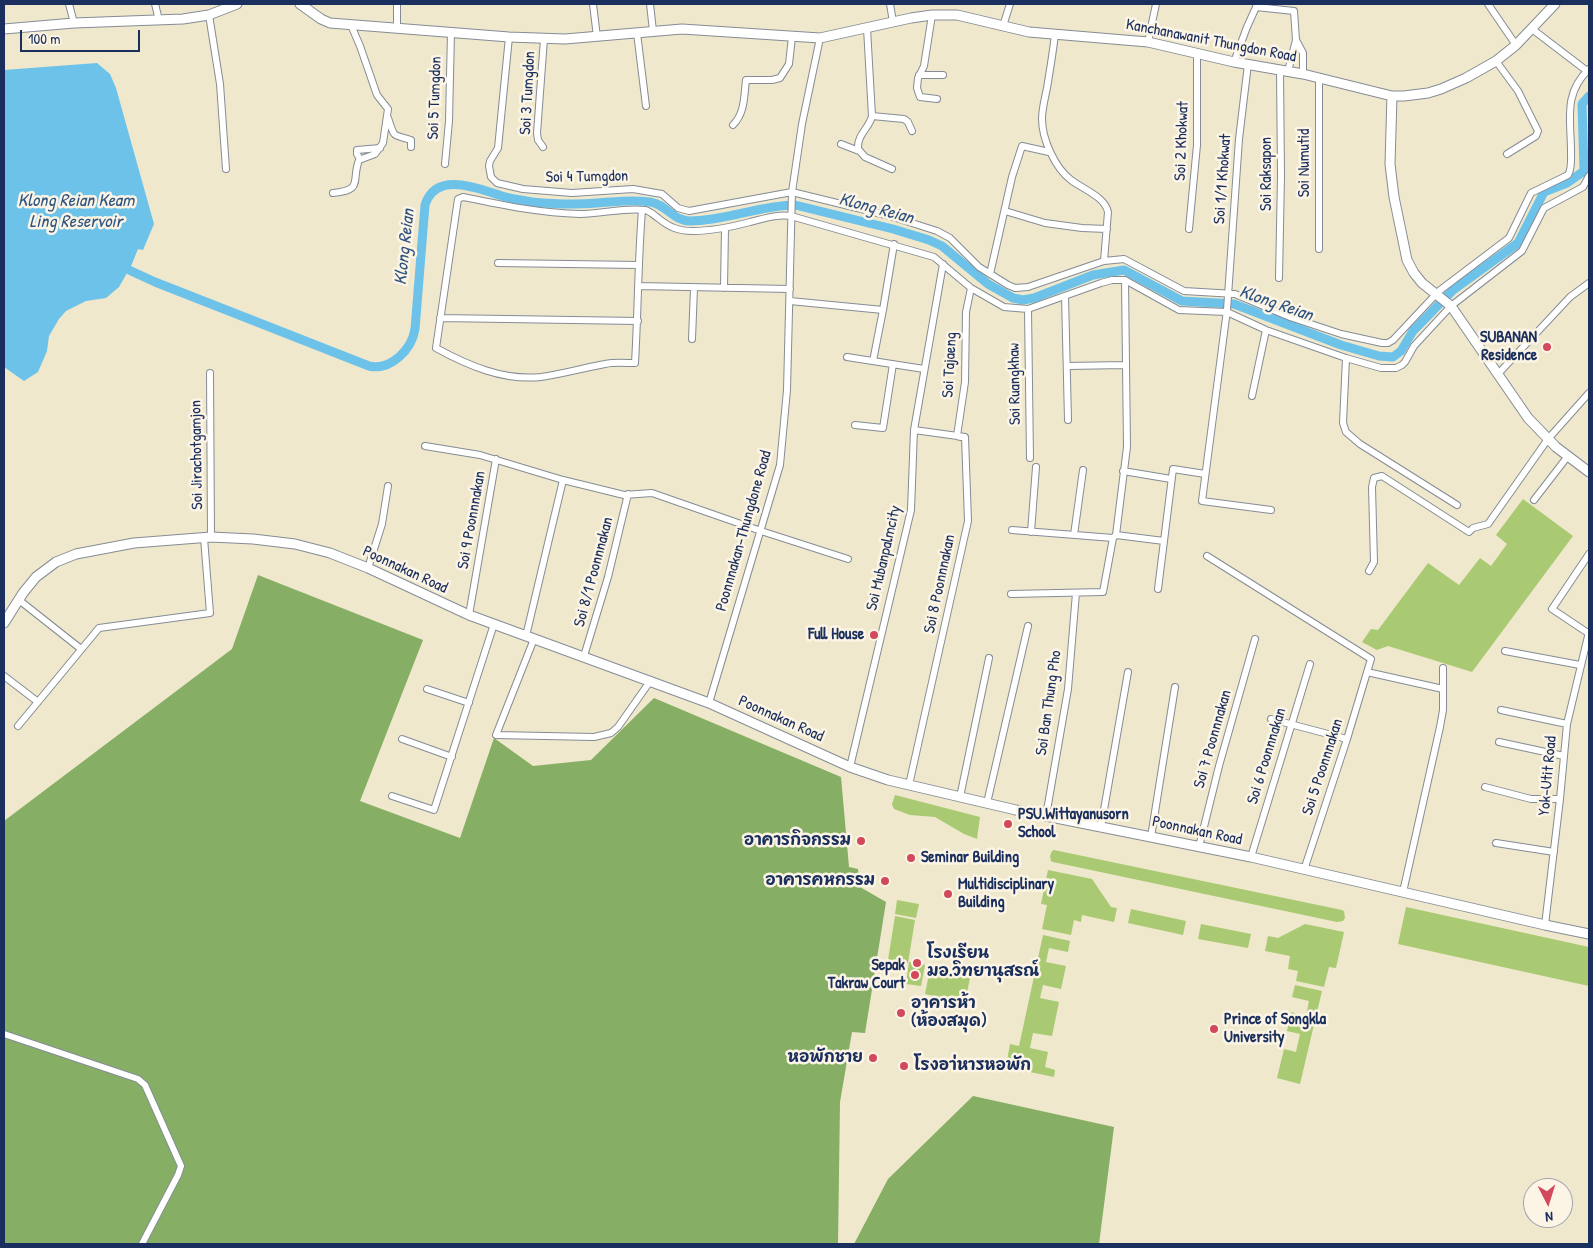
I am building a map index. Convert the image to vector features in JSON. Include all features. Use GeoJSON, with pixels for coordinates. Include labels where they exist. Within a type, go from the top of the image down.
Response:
{"type":"FeatureCollection","features":[{"type":"Feature","properties":{"kind":"street"},"geometry":{"type":"LineString","coordinates":[[69,4],[74,23]]}},
{"type":"Feature","properties":{"kind":"street"},"geometry":{"type":"LineString","coordinates":[[155,4],[159,20]]}},
{"type":"Feature","properties":{"kind":"street"},"geometry":{"type":"LineString","coordinates":[[4,29],[74,23],[183,19],[208,15],[237,4]]}},
{"type":"Feature","properties":{"kind":"street","name":"Kanchanawanit Thungdon Road"},"geometry":{"type":"LineString","coordinates":[[300,4],[325,21],[351,25],[397,27],[508,37],[565,39],[692,29],[820,38],[932,15],[965,16],[1029,32],[1148,42],[1234,62],[1318,77],[1392,96],[1410,96],[1435,91],[1454,84],[1496,61],[1516,46],[1555,4]]}},
{"type":"Feature","properties":{"kind":"street"},"geometry":{"type":"LineString","coordinates":[[397,4],[397,27]]}},
{"type":"Feature","properties":{"kind":"street"},"geometry":{"type":"LineString","coordinates":[[593,4],[597,37]]}},
{"type":"Feature","properties":{"kind":"street"},"geometry":{"type":"LineString","coordinates":[[650,4],[653,31]]}},
{"type":"Feature","properties":{"kind":"street"},"geometry":{"type":"LineString","coordinates":[[890,4],[894,22]]}},
{"type":"Feature","properties":{"kind":"street"},"geometry":{"type":"LineString","coordinates":[[1003,26],[1010,4]]}},
{"type":"Feature","properties":{"kind":"street"},"geometry":{"type":"LineString","coordinates":[[1148,42],[1156,4]]}},
{"type":"Feature","properties":{"kind":"street"},"geometry":{"type":"LineString","coordinates":[[1488,4],[1516,46]]}},
{"type":"Feature","properties":{"kind":"street"},"geometry":{"type":"LineString","coordinates":[[1234,62],[1246,27],[1257,6],[1294,7],[1296,40],[1303,53],[1303,74]]}},
{"type":"Feature","properties":{"kind":"street"},"geometry":{"type":"LineString","coordinates":[[208,15],[219,76],[226,169]]}},
{"type":"Feature","properties":{"kind":"street"},"geometry":{"type":"LineString","coordinates":[[932,15],[925,62],[919,75],[917,88],[920,97],[937,99]]}},
{"type":"Feature","properties":{"kind":"street"},"geometry":{"type":"LineString","coordinates":[[333,193],[344,192],[352,188],[360,158],[375,154],[385,139],[388,109],[377,95],[351,25]]}},
{"type":"Feature","properties":{"kind":"street"},"geometry":{"type":"LineString","coordinates":[[859,151],[860,135],[870,123],[872,116],[867,28]]}},
{"type":"Feature","properties":{"kind":"street"},"geometry":{"type":"LineString","coordinates":[[820,38],[802,124],[792,194],[890,216],[937,231],[950,238],[975,263],[1011,287],[1023,288],[1104,261],[1124,259],[1184,292],[1240,296],[1317,327],[1365,340],[1385,343],[1393,340],[1436,295],[1509,238],[1532,193],[1564,178],[1570,173],[1571,96],[1588,70],[1532,29]]}},
{"type":"Feature","properties":{"kind":"street","name":"Soi 5 Tumgdon"},"geometry":{"type":"LineString","coordinates":[[445,164],[449,121],[451,32]]}},
{"type":"Feature","properties":{"kind":"street"},"geometry":{"type":"LineString","coordinates":[[637,33],[646,106]]}},
{"type":"Feature","properties":{"kind":"street"},"geometry":{"type":"LineString","coordinates":[[1056,34],[1042,121],[1049,152],[1066,176],[1104,203],[1108,212],[1104,261]]}},
{"type":"Feature","properties":{"kind":"street","name":"Soi 4 Tumgdon"},"geometry":{"type":"LineString","coordinates":[[508,37],[498,148],[489,166],[491,177],[497,183],[534,191],[572,193],[633,189],[662,194],[678,208],[689,211],[792,194]]}},
{"type":"Feature","properties":{"kind":"street"},"geometry":{"type":"LineString","coordinates":[[733,125],[740,115],[743,105],[746,80],[772,80],[780,78],[789,64],[792,37]]}},
{"type":"Feature","properties":{"kind":"street","name":"Soi 3 Tumgdon"},"geometry":{"type":"LineString","coordinates":[[542,147],[537,133],[544,38]]}},
{"type":"Feature","properties":{"kind":"street","name":"Soi Raksapon"},"geometry":{"type":"LineString","coordinates":[[1279,278],[1284,70],[1296,40]]}},
{"type":"Feature","properties":{"kind":"street","name":"Soi 2 Khokwat"},"geometry":{"type":"LineString","coordinates":[[1189,229],[1197,145],[1197,54]]}},
{"type":"Feature","properties":{"kind":"street"},"geometry":{"type":"LineString","coordinates":[[1496,61],[1518,91],[1538,130],[1536,136],[1507,154]]}},
{"type":"Feature","properties":{"kind":"street","name":"Soi 1/1 Khokwat"},"geometry":{"type":"LineString","coordinates":[[1248,64],[1239,139],[1227,311],[1202,501],[1271,510]]}},
{"type":"Feature","properties":{"kind":"street"},"geometry":{"type":"LineString","coordinates":[[919,75],[944,75]]}},
{"type":"Feature","properties":{"kind":"street","name":"Soi Numutid"},"geometry":{"type":"LineString","coordinates":[[1318,77],[1319,249]]}},
{"type":"Feature","properties":{"kind":"street"},"geometry":{"type":"LineString","coordinates":[[1392,96],[1390,164],[1394,197],[1407,260],[1414,273],[1436,295],[1451,306],[1528,418],[1548,439],[1589,472]]}},
{"type":"Feature","properties":{"kind":"street"},"geometry":{"type":"LineString","coordinates":[[872,116],[903,118],[908,121],[912,131]]}},
{"type":"Feature","properties":{"kind":"street"},"geometry":{"type":"LineString","coordinates":[[387,117],[394,134],[397,137],[411,140],[411,147]]}},
{"type":"Feature","properties":{"kind":"street"},"geometry":{"type":"LineString","coordinates":[[840,144],[859,151],[866,157],[892,169]]}},
{"type":"Feature","properties":{"kind":"street"},"geometry":{"type":"LineString","coordinates":[[990,274],[1012,177],[1022,146],[1049,152]]}},
{"type":"Feature","properties":{"kind":"street"},"geometry":{"type":"LineString","coordinates":[[642,210],[635,363],[606,364],[540,377],[486,371],[455,359],[436,348],[458,199],[460,197],[526,210],[551,212],[587,214],[642,210],[652,213],[670,227],[681,230],[725,228],[779,215],[791,214],[934,257],[971,288],[1000,306],[1011,309],[1028,309],[1107,281],[1125,280],[1179,310],[1227,311],[1266,330],[1346,358],[1381,368],[1396,368],[1402,365],[1414,346],[1451,306],[1522,251],[1544,208],[1583,187],[1589,176]]}},
{"type":"Feature","properties":{"kind":"street","name":"Poonnnakan-Thungdone Road"},"geometry":{"type":"LineString","coordinates":[[708,703],[780,464],[790,301],[792,194]]}},
{"type":"Feature","properties":{"kind":"street"},"geometry":{"type":"LineString","coordinates":[[1005,210],[1045,223],[1106,229]]}},
{"type":"Feature","properties":{"kind":"street"},"geometry":{"type":"LineString","coordinates":[[724,288],[725,228]]}},
{"type":"Feature","properties":{"kind":"street"},"geometry":{"type":"LineString","coordinates":[[873,361],[884,310],[894,244]]}},
{"type":"Feature","properties":{"kind":"street"},"geometry":{"type":"LineString","coordinates":[[498,263],[638,265]]}},
{"type":"Feature","properties":{"kind":"street","name":"Soi Mubanpalmcity"},"geometry":{"type":"LineString","coordinates":[[850,767],[911,510],[914,430],[943,264]]}},
{"type":"Feature","properties":{"kind":"street"},"geometry":{"type":"LineString","coordinates":[[1011,594],[1103,592],[1115,537],[1127,447],[1125,280]]}},
{"type":"Feature","properties":{"kind":"street"},"geometry":{"type":"LineString","coordinates":[[1498,374],[1570,296],[1589,283]]}},
{"type":"Feature","properties":{"kind":"street"},"geometry":{"type":"LineString","coordinates":[[638,286],[790,289]]}},
{"type":"Feature","properties":{"kind":"street"},"geometry":{"type":"LineString","coordinates":[[692,339],[694,288]]}},
{"type":"Feature","properties":{"kind":"street","name":"Soi Tajaeng"},"geometry":{"type":"LineString","coordinates":[[957,436],[965,382],[966,312],[971,288]]}},
{"type":"Feature","properties":{"kind":"street"},"geometry":{"type":"LineString","coordinates":[[1065,296],[1068,420]]}},
{"type":"Feature","properties":{"kind":"street"},"geometry":{"type":"LineString","coordinates":[[790,301],[884,310]]}},
{"type":"Feature","properties":{"kind":"street","name":"Soi Ruangkhaw"},"geometry":{"type":"LineString","coordinates":[[1028,309],[1030,458]]}},
{"type":"Feature","properties":{"kind":"street"},"geometry":{"type":"LineString","coordinates":[[440,318],[638,321]]}},
{"type":"Feature","properties":{"kind":"street"},"geometry":{"type":"LineString","coordinates":[[1252,396],[1266,330]]}},
{"type":"Feature","properties":{"kind":"street"},"geometry":{"type":"LineString","coordinates":[[847,357],[924,369]]}},
{"type":"Feature","properties":{"kind":"street"},"geometry":{"type":"LineString","coordinates":[[1346,358],[1343,423],[1346,432],[1360,444],[1457,505]]}},
{"type":"Feature","properties":{"kind":"street"},"geometry":{"type":"LineString","coordinates":[[855,425],[883,428],[893,364]]}},
{"type":"Feature","properties":{"kind":"street"},"geometry":{"type":"LineString","coordinates":[[1067,366],[1125,365]]}},
{"type":"Feature","properties":{"kind":"street","name":"Soi Jirachotgamjon"},"geometry":{"type":"LineString","coordinates":[[81,649],[99,628],[210,613],[208,537],[210,373]]}},
{"type":"Feature","properties":{"kind":"street"},"geometry":{"type":"LineString","coordinates":[[1368,571],[1374,562],[1373,479],[1382,476],[1469,532],[1473,528],[1488,524],[1548,439],[1589,393]]}},
{"type":"Feature","properties":{"kind":"street"},"geometry":{"type":"LineString","coordinates":[[914,430],[957,436]]}},
{"type":"Feature","properties":{"kind":"street","name":"Soi 8 Poonnnakan"},"geometry":{"type":"LineString","coordinates":[[908,786],[968,521],[965,437],[957,436]]}},
{"type":"Feature","properties":{"kind":"street"},"geometry":{"type":"LineString","coordinates":[[425,446],[480,455],[563,480],[624,494],[652,492],[761,531],[848,559]]}},
{"type":"Feature","properties":{"kind":"street"},"geometry":{"type":"LineString","coordinates":[[1534,500],[1568,456]]}},
{"type":"Feature","properties":{"kind":"street","name":"Soi 9 Poonnnakan"},"geometry":{"type":"LineString","coordinates":[[469,615],[496,459]]}},
{"type":"Feature","properties":{"kind":"street"},"geometry":{"type":"LineString","coordinates":[[1031,532],[1036,466]]}},
{"type":"Feature","properties":{"kind":"street"},"geometry":{"type":"LineString","coordinates":[[1158,589],[1173,469],[1205,474]]}},
{"type":"Feature","properties":{"kind":"street"},"geometry":{"type":"LineString","coordinates":[[1074,535],[1083,470]]}},
{"type":"Feature","properties":{"kind":"street"},"geometry":{"type":"LineString","coordinates":[[1123,471],[1171,479]]}},
{"type":"Feature","properties":{"kind":"street"},"geometry":{"type":"LineString","coordinates":[[563,480],[530,637],[496,735],[594,737],[611,733],[618,727],[652,680]]}},
{"type":"Feature","properties":{"kind":"street"},"geometry":{"type":"LineString","coordinates":[[368,568],[382,524],[388,486]]}},
{"type":"Feature","properties":{"kind":"street","name":"Soi 8/1 Poonnnakan"},"geometry":{"type":"LineString","coordinates":[[584,656],[608,576],[628,494]]}},
{"type":"Feature","properties":{"kind":"street"},"geometry":{"type":"LineString","coordinates":[[1012,530],[1164,541]]}},
{"type":"Feature","properties":{"kind":"street","name":"Poonnakan Road"},"geometry":{"type":"LineString","coordinates":[[4,623],[36,577],[65,558],[134,543],[208,537],[253,539],[295,544],[330,553],[368,568],[469,615],[652,680],[850,767],[908,786],[1251,857],[1589,934]]}},
{"type":"Feature","properties":{"kind":"street"},"geometry":{"type":"LineString","coordinates":[[1589,554],[1552,609],[1589,632]]}},
{"type":"Feature","properties":{"kind":"street"},"geometry":{"type":"LineString","coordinates":[[1207,556],[1371,659],[1367,672],[1443,689]]}},
{"type":"Feature","properties":{"kind":"street","name":"Soi Ban Thung Pho"},"geometry":{"type":"LineString","coordinates":[[1046,816],[1068,689],[1076,593]]}},
{"type":"Feature","properties":{"kind":"street"},"geometry":{"type":"LineString","coordinates":[[18,726],[81,649],[19,600]]}},
{"type":"Feature","properties":{"kind":"street"},"geometry":{"type":"LineString","coordinates":[[392,796],[434,810],[494,624]]}},
{"type":"Feature","properties":{"kind":"street"},"geometry":{"type":"LineString","coordinates":[[987,803],[1028,626]]}},
{"type":"Feature","properties":{"kind":"street","name":"Yok-Utit Road"},"geometry":{"type":"LineString","coordinates":[[1546,925],[1567,724],[1589,632]]}},
{"type":"Feature","properties":{"kind":"street","name":"Soi 7 Poonnnakan"},"geometry":{"type":"LineString","coordinates":[[1200,846],[1219,766],[1255,639]]}},
{"type":"Feature","properties":{"kind":"street"},"geometry":{"type":"LineString","coordinates":[[1505,651],[1580,665]]}},
{"type":"Feature","properties":{"kind":"street"},"geometry":{"type":"LineString","coordinates":[[960,797],[990,658]]}},
{"type":"Feature","properties":{"kind":"street","name":"Soi 6 Poonnnakan"},"geometry":{"type":"LineString","coordinates":[[1251,857],[1310,664]]}},
{"type":"Feature","properties":{"kind":"street"},"geometry":{"type":"LineString","coordinates":[[1403,892],[1440,727],[1443,668]]}},
{"type":"Feature","properties":{"kind":"street"},"geometry":{"type":"LineString","coordinates":[[1101,827],[1128,672]]}},
{"type":"Feature","properties":{"kind":"street","name":"Soi 5 Poonnnakan"},"geometry":{"type":"LineString","coordinates":[[1304,870],[1367,672]]}},
{"type":"Feature","properties":{"kind":"street"},"geometry":{"type":"LineString","coordinates":[[4,676],[38,702]]}},
{"type":"Feature","properties":{"kind":"street"},"geometry":{"type":"LineString","coordinates":[[1151,837],[1175,687]]}},
{"type":"Feature","properties":{"kind":"street"},"geometry":{"type":"LineString","coordinates":[[427,689],[469,703]]}},
{"type":"Feature","properties":{"kind":"street"},"geometry":{"type":"LineString","coordinates":[[1501,710],[1567,724]]}},
{"type":"Feature","properties":{"kind":"street"},"geometry":{"type":"LineString","coordinates":[[1272,719],[1347,739]]}},
{"type":"Feature","properties":{"kind":"street"},"geometry":{"type":"LineString","coordinates":[[402,739],[452,757]]}},
{"type":"Feature","properties":{"kind":"street"},"geometry":{"type":"LineString","coordinates":[[1499,742],[1564,756]]}},
{"type":"Feature","properties":{"kind":"street"},"geometry":{"type":"LineString","coordinates":[[1485,787],[1531,799],[1560,799]]}},
{"type":"Feature","properties":{"kind":"street"},"geometry":{"type":"LineString","coordinates":[[1496,843],[1554,852]]}},
{"type":"Feature","properties":{"kind":"street"},"geometry":{"type":"LineString","coordinates":[[4,1034],[138,1079],[145,1085],[181,1166],[142,1244]]}},
{"type":"Feature","properties":{"kind":"green space"},"geometry":{"type":"Polygon","coordinates":[[[1523,499],[1573,536],[1472,672],[1388,646],[1377,650],[1362,642],[1371,629],[1378,630],[1428,563],[1459,585],[1480,558],[1491,566],[1507,544],[1496,535],[1523,499]]]}},
{"type":"Feature","properties":{"kind":"green space"},"geometry":{"type":"Polygon","coordinates":[[[258,575],[423,640],[360,801],[460,838],[494,738],[533,766],[591,760],[654,698],[841,777],[849,867],[858,869],[860,887],[886,902],[865,1033],[852,1032],[840,1102],[838,1244],[4,1244],[4,821],[232,649],[258,575]]]}},
{"type":"Feature","properties":{"kind":"green space"},"geometry":{"type":"Polygon","coordinates":[[[895,795],[980,817],[977,839],[964,834],[935,817],[910,815],[894,809],[892,804],[895,795]]]}},
{"type":"Feature","properties":{"kind":"green space"},"geometry":{"type":"Polygon","coordinates":[[[1054,850],[1342,910],[1344,911],[1345,918],[1343,921],[1337,922],[1053,862],[1050,856],[1054,850]]]}},
{"type":"Feature","properties":{"kind":"green space"},"geometry":{"type":"Polygon","coordinates":[[[1048,870],[1092,879],[1111,907],[1117,908],[1114,922],[1082,915],[1081,922],[1074,920],[1071,935],[1042,929],[1047,905],[1041,904],[1048,870]]]}},
{"type":"Feature","properties":{"kind":"green space"},"geometry":{"type":"Polygon","coordinates":[[[897,900],[919,904],[916,918],[895,914],[897,900]]]}},
{"type":"Feature","properties":{"kind":"green space"},"geometry":{"type":"Polygon","coordinates":[[[1406,907],[1589,947],[1589,986],[1398,944],[1406,907]]]}},
{"type":"Feature","properties":{"kind":"green space"},"geometry":{"type":"Polygon","coordinates":[[[1131,909],[1186,921],[1183,935],[1128,923],[1131,909]]]}},
{"type":"Feature","properties":{"kind":"green space"},"geometry":{"type":"Polygon","coordinates":[[[895,916],[915,920],[908,963],[888,960],[895,916]]]}},
{"type":"Feature","properties":{"kind":"green space"},"geometry":{"type":"Polygon","coordinates":[[[1201,924],[1251,934],[1248,948],[1198,939],[1201,924]]]}},
{"type":"Feature","properties":{"kind":"green space"},"geometry":{"type":"Polygon","coordinates":[[[1305,924],[1344,932],[1336,968],[1329,967],[1324,987],[1296,981],[1298,971],[1288,969],[1290,956],[1265,951],[1268,936],[1278,938],[1305,924]]]}},
{"type":"Feature","properties":{"kind":"green space"},"geometry":{"type":"Polygon","coordinates":[[[1043,935],[1070,941],[1068,952],[1049,948],[1046,962],[1066,966],[1061,989],[1043,985],[1040,998],[1059,1002],[1052,1036],[1033,1033],[1030,1048],[1048,1052],[1045,1067],[1055,1070],[1054,1077],[1006,1067],[1010,1044],[1019,1046],[1043,935]]]}},
{"type":"Feature","properties":{"kind":"green space","name":"Sepak Takraw Court"},"geometry":{"type":"Polygon","coordinates":[[[909,962],[925,965],[921,986],[906,984],[909,962]]]}},
{"type":"Feature","properties":{"kind":"green space"},"geometry":{"type":"Polygon","coordinates":[[[930,969],[970,978],[965,1003],[925,994],[930,969]]]}},
{"type":"Feature","properties":{"kind":"green space"},"geometry":{"type":"Polygon","coordinates":[[[1295,985],[1322,991],[1300,1084],[1277,1078],[1284,1049],[1296,1052],[1300,1034],[1287,1031],[1291,1012],[1306,1016],[1309,1001],[1292,997],[1295,985]]]}},
{"type":"Feature","properties":{"kind":"green space"},"geometry":{"type":"Polygon","coordinates":[[[973,1096],[1114,1127],[1099,1244],[854,1244],[888,1179],[973,1096]]]}},
{"type":"Feature","properties":{"kind":"water","name":"Klong Reian Keam Ling Reservoir"},"geometry":{"type":"Polygon","coordinates":[[[97,63],[110,74],[116,88],[154,224],[143,250],[138,249],[119,287],[106,298],[86,301],[66,311],[49,336],[47,351],[38,372],[24,381],[4,367],[4,70],[97,63]]]}},
{"type":"Feature","properties":{"kind":"waterway","name":"Klong Reian"},"geometry":{"type":"LineString","coordinates":[[129,270],[369,366],[377,367],[392,362],[399,357],[410,344],[413,337],[425,205],[431,194],[438,188],[448,185],[459,185],[532,202],[581,204],[643,201],[656,203],[679,218],[690,221],[795,205],[893,229],[929,240],[942,246],[988,284],[1013,298],[1023,300],[1034,298],[1093,275],[1124,270],[1182,301],[1234,304],[1341,345],[1379,356],[1393,357],[1401,351],[1413,331],[1453,290],[1518,243],[1544,192],[1567,183],[1584,171],[1582,104],[1589,96]]}},
{"type":"Feature","properties":{"kind":"place","name":"SUBANAN Residence"},"geometry":{"type":"Point","coordinates":[1547,347]}},
{"type":"Feature","properties":{"kind":"place","name":"Full House"},"geometry":{"type":"Point","coordinates":[874,635]}},
{"type":"Feature","properties":{"kind":"place","name":"PSU.Wittayanusorn School"},"geometry":{"type":"Point","coordinates":[1008,824]}},
{"type":"Feature","properties":{"kind":"place","name":"อาคารกิจกรรม"},"geometry":{"type":"Point","coordinates":[861,841]}},
{"type":"Feature","properties":{"kind":"place","name":"Seminar Building"},"geometry":{"type":"Point","coordinates":[911,858]}},
{"type":"Feature","properties":{"kind":"place","name":"อาคารคหกรรม"},"geometry":{"type":"Point","coordinates":[885,881]}},
{"type":"Feature","properties":{"kind":"place","name":"Multidisciplinary Building"},"geometry":{"type":"Point","coordinates":[948,894]}},
{"type":"Feature","properties":{"kind":"place","name":"โรงเรียน มอ.วิทยานุสรณ์"},"geometry":{"type":"Point","coordinates":[917,963]}},
{"type":"Feature","properties":{"kind":"place","name":"Sepak Takraw Court"},"geometry":{"type":"Point","coordinates":[915,975]}},
{"type":"Feature","properties":{"kind":"place","name":"อาคารห้า (ห้องสมุด)"},"geometry":{"type":"Point","coordinates":[901,1013]}},
{"type":"Feature","properties":{"kind":"place","name":"Prince of Songkla University"},"geometry":{"type":"Point","coordinates":[1214,1029]}},
{"type":"Feature","properties":{"kind":"place","name":"หอพักชาย"},"geometry":{"type":"Point","coordinates":[873,1058]}},
{"type":"Feature","properties":{"kind":"place","name":"โรงอา่หารหอพัก"},"geometry":{"type":"Point","coordinates":[904,1066]}}]}
